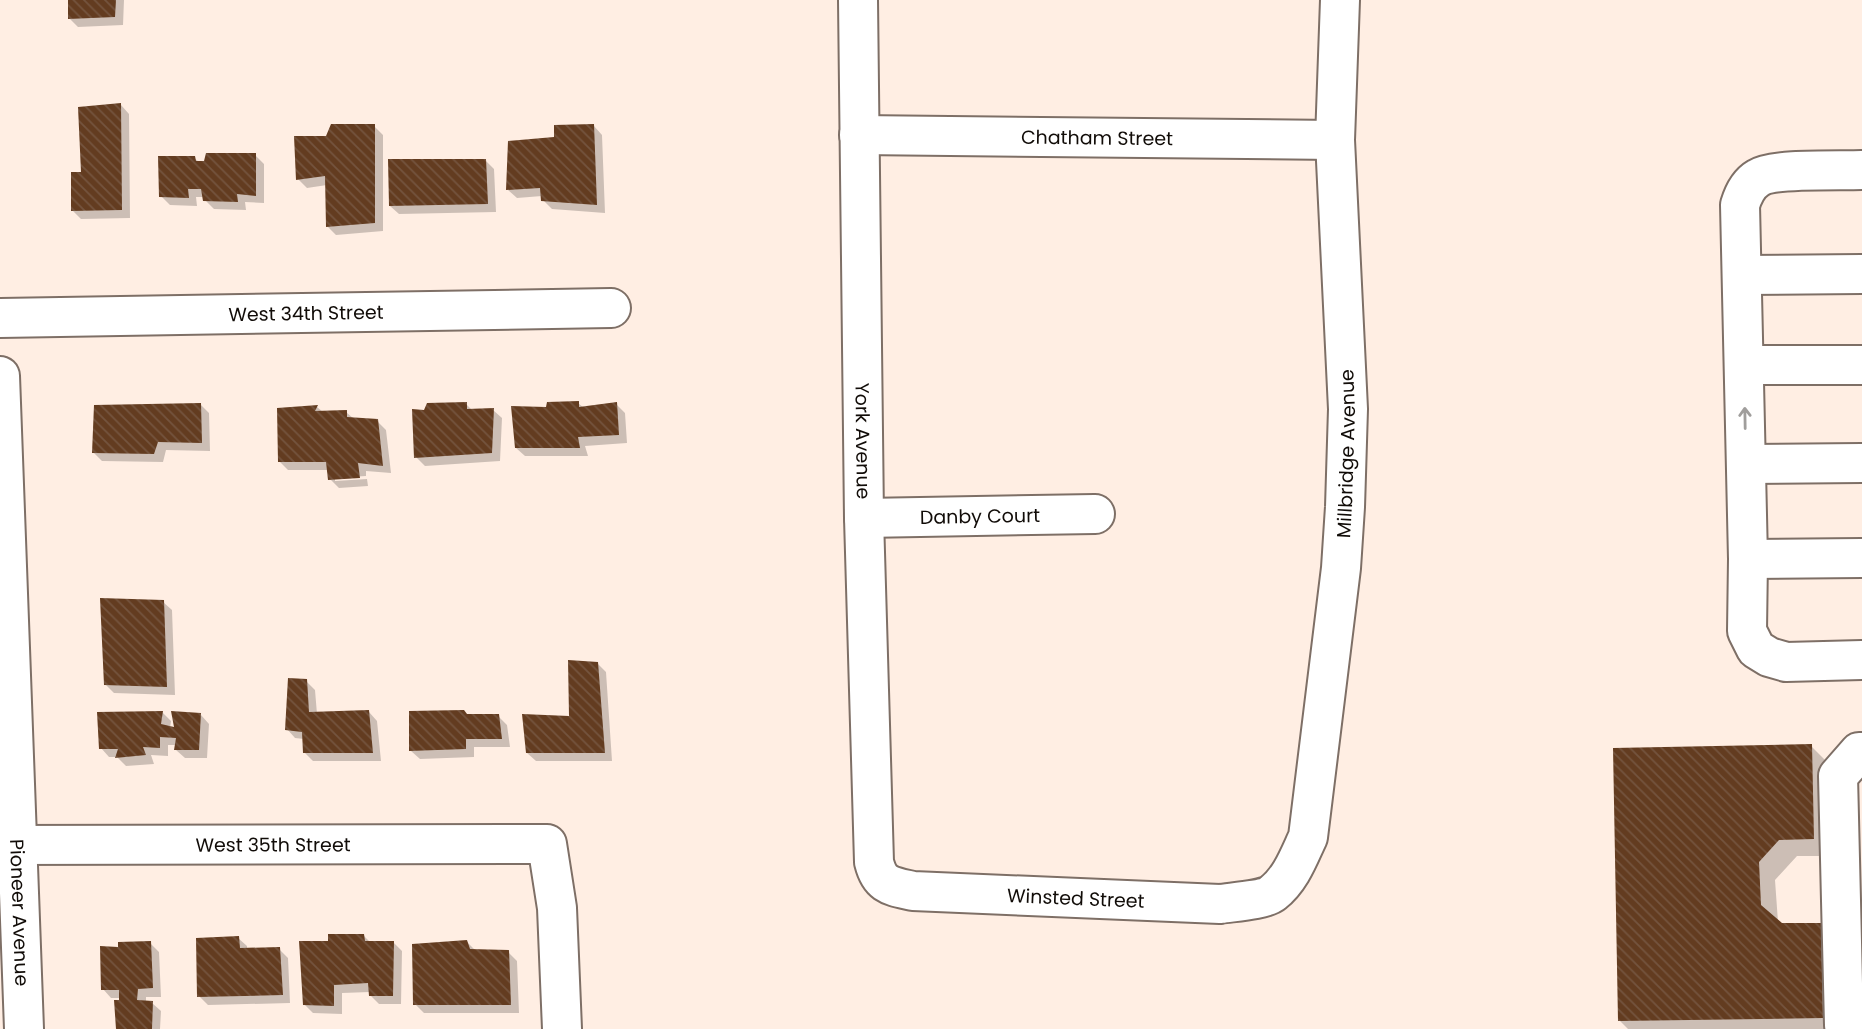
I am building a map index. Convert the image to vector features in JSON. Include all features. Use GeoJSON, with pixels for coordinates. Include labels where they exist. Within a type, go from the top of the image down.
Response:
{"type":"FeatureCollection","features":[{"type":"Feature","properties":{"kind":"street","name":"York Avenue"},"geometry":{"type":"LineString","coordinates":[[858,0],[864,518],[874,862],[881,881]]}},
{"type":"Feature","properties":{"kind":"street","name":"Millbridge Avenue"},"geometry":{"type":"LineString","coordinates":[[1272,894],[1292,871],[1308,837],[1341,568],[1348,409],[1335,140],[1340,0]]}},
{"type":"Feature","properties":{"kind":"street","name":"Chatham Street"},"geometry":{"type":"LineString","coordinates":[[859,135],[1335,140]]}},
{"type":"Feature","properties":{"kind":"street"},"geometry":{"type":"LineString","coordinates":[[1862,170],[1769,173],[1752,183],[1743,194],[1740,205],[1748,631],[1756,649],[1769,657],[1786,662],[1862,660]]}},
{"type":"Feature","properties":{"kind":"street"},"geometry":{"type":"LineString","coordinates":[[1742,275],[1862,274]]}},
{"type":"Feature","properties":{"kind":"street","name":"West 34th Street"},"geometry":{"type":"LineString","coordinates":[[0,318],[611,308]]}},
{"type":"Feature","properties":{"kind":"street"},"geometry":{"type":"LineString","coordinates":[[1744,365],[1862,365]]}},
{"type":"Feature","properties":{"kind":"street","name":"Pioneer Avenue"},"geometry":{"type":"LineString","coordinates":[[0,376],[9,845],[24,1029]]}},
{"type":"Feature","properties":{"kind":"street"},"geometry":{"type":"LineString","coordinates":[[1746,464],[1862,463]]}},
{"type":"Feature","properties":{"kind":"street","name":"Danby Court"},"geometry":{"type":"LineString","coordinates":[[864,518],[1095,514]]}},
{"type":"Feature","properties":{"kind":"street"},"geometry":{"type":"LineString","coordinates":[[1748,559],[1862,558]]}},
{"type":"Feature","properties":{"kind":"street"},"geometry":{"type":"LineString","coordinates":[[1847,1029],[1844,1025],[1851,864],[1838,776],[1859,752],[1862,752]]}},
{"type":"Feature","properties":{"kind":"street","name":"West 35th Street"},"geometry":{"type":"LineString","coordinates":[[9,845],[548,844],[557,908],[562,1029]]}},
{"type":"Feature","properties":{"kind":"street","name":"Winsted Street"},"geometry":{"type":"LineString","coordinates":[[881,881],[913,891],[1220,904],[1272,894]]}},
{"type":"Feature","properties":{"kind":"building"},"geometry":{"type":"Polygon","coordinates":[[[68,0],[116,0],[115,17],[68,19],[68,0]]]}},
{"type":"Feature","properties":{"kind":"building"},"geometry":{"type":"Polygon","coordinates":[[[121,103],[122,210],[71,211],[71,172],[81,172],[78,107],[121,103]]]}},
{"type":"Feature","properties":{"kind":"building"},"geometry":{"type":"Polygon","coordinates":[[[331,124],[375,124],[375,223],[326,227],[325,176],[296,180],[294,136],[326,136],[331,124]]]}},
{"type":"Feature","properties":{"kind":"building"},"geometry":{"type":"Polygon","coordinates":[[[594,124],[597,205],[541,201],[540,188],[506,190],[508,141],[554,137],[554,125],[594,124]]]}},
{"type":"Feature","properties":{"kind":"building"},"geometry":{"type":"Polygon","coordinates":[[[206,153],[256,153],[256,196],[237,194],[238,202],[203,201],[201,189],[188,189],[189,198],[159,197],[158,156],[195,156],[196,161],[204,161],[206,153]]]}},
{"type":"Feature","properties":{"kind":"building"},"geometry":{"type":"Polygon","coordinates":[[[388,159],[486,159],[488,204],[389,206],[388,159]]]}},
{"type":"Feature","properties":{"kind":"building"},"geometry":{"type":"Polygon","coordinates":[[[579,401],[579,407],[617,402],[619,435],[578,437],[580,448],[515,448],[511,406],[546,407],[547,402],[579,401]]]}},
{"type":"Feature","properties":{"kind":"building"},"geometry":{"type":"Polygon","coordinates":[[[467,402],[467,409],[494,408],[492,453],[414,458],[412,409],[424,410],[427,403],[467,402]]]}},
{"type":"Feature","properties":{"kind":"building"},"geometry":{"type":"Polygon","coordinates":[[[201,403],[202,443],[158,442],[154,454],[92,453],[94,405],[201,403]]]}},
{"type":"Feature","properties":{"kind":"building"},"geometry":{"type":"Polygon","coordinates":[[[318,405],[315,411],[347,410],[347,417],[378,419],[383,466],[358,463],[360,478],[328,480],[326,462],[278,462],[277,408],[318,405]]]}},
{"type":"Feature","properties":{"kind":"building"},"geometry":{"type":"Polygon","coordinates":[[[100,598],[164,600],[167,687],[104,685],[100,598]]]}},
{"type":"Feature","properties":{"kind":"building"},"geometry":{"type":"Polygon","coordinates":[[[568,660],[598,662],[605,753],[526,753],[522,714],[569,716],[568,660]]]}},
{"type":"Feature","properties":{"kind":"building"},"geometry":{"type":"Polygon","coordinates":[[[288,678],[307,679],[309,712],[369,710],[373,753],[303,753],[302,732],[285,730],[288,678]]]}},
{"type":"Feature","properties":{"kind":"building"},"geometry":{"type":"Polygon","coordinates":[[[464,710],[467,714],[499,714],[502,739],[466,739],[466,749],[409,751],[409,711],[464,710]]]}},
{"type":"Feature","properties":{"kind":"building"},"geometry":{"type":"Polygon","coordinates":[[[163,711],[161,724],[174,727],[171,711],[201,713],[199,750],[174,750],[176,738],[160,737],[160,748],[143,747],[146,755],[115,758],[118,749],[99,749],[97,712],[163,711]]]}},
{"type":"Feature","properties":{"kind":"building"},"geometry":{"type":"Polygon","coordinates":[[[1812,744],[1814,839],[1779,840],[1759,862],[1761,905],[1782,923],[1821,923],[1823,1018],[1618,1021],[1613,748],[1812,744]]]}},
{"type":"Feature","properties":{"kind":"building"},"geometry":{"type":"Polygon","coordinates":[[[328,934],[364,934],[365,941],[394,941],[393,996],[369,996],[368,983],[334,985],[334,1006],[303,1005],[299,941],[328,941],[328,934]]]}},
{"type":"Feature","properties":{"kind":"building"},"geometry":{"type":"Polygon","coordinates":[[[239,936],[240,948],[280,947],[283,995],[197,997],[196,938],[239,936]]]}},
{"type":"Feature","properties":{"kind":"building"},"geometry":{"type":"Polygon","coordinates":[[[467,940],[470,949],[509,950],[511,1005],[413,1005],[412,944],[467,940]]]}},
{"type":"Feature","properties":{"kind":"building"},"geometry":{"type":"Polygon","coordinates":[[[151,941],[153,988],[138,989],[137,1000],[153,1001],[152,1029],[116,1029],[114,1000],[119,1000],[119,990],[101,990],[100,946],[118,947],[118,942],[151,941]]]}}]}
